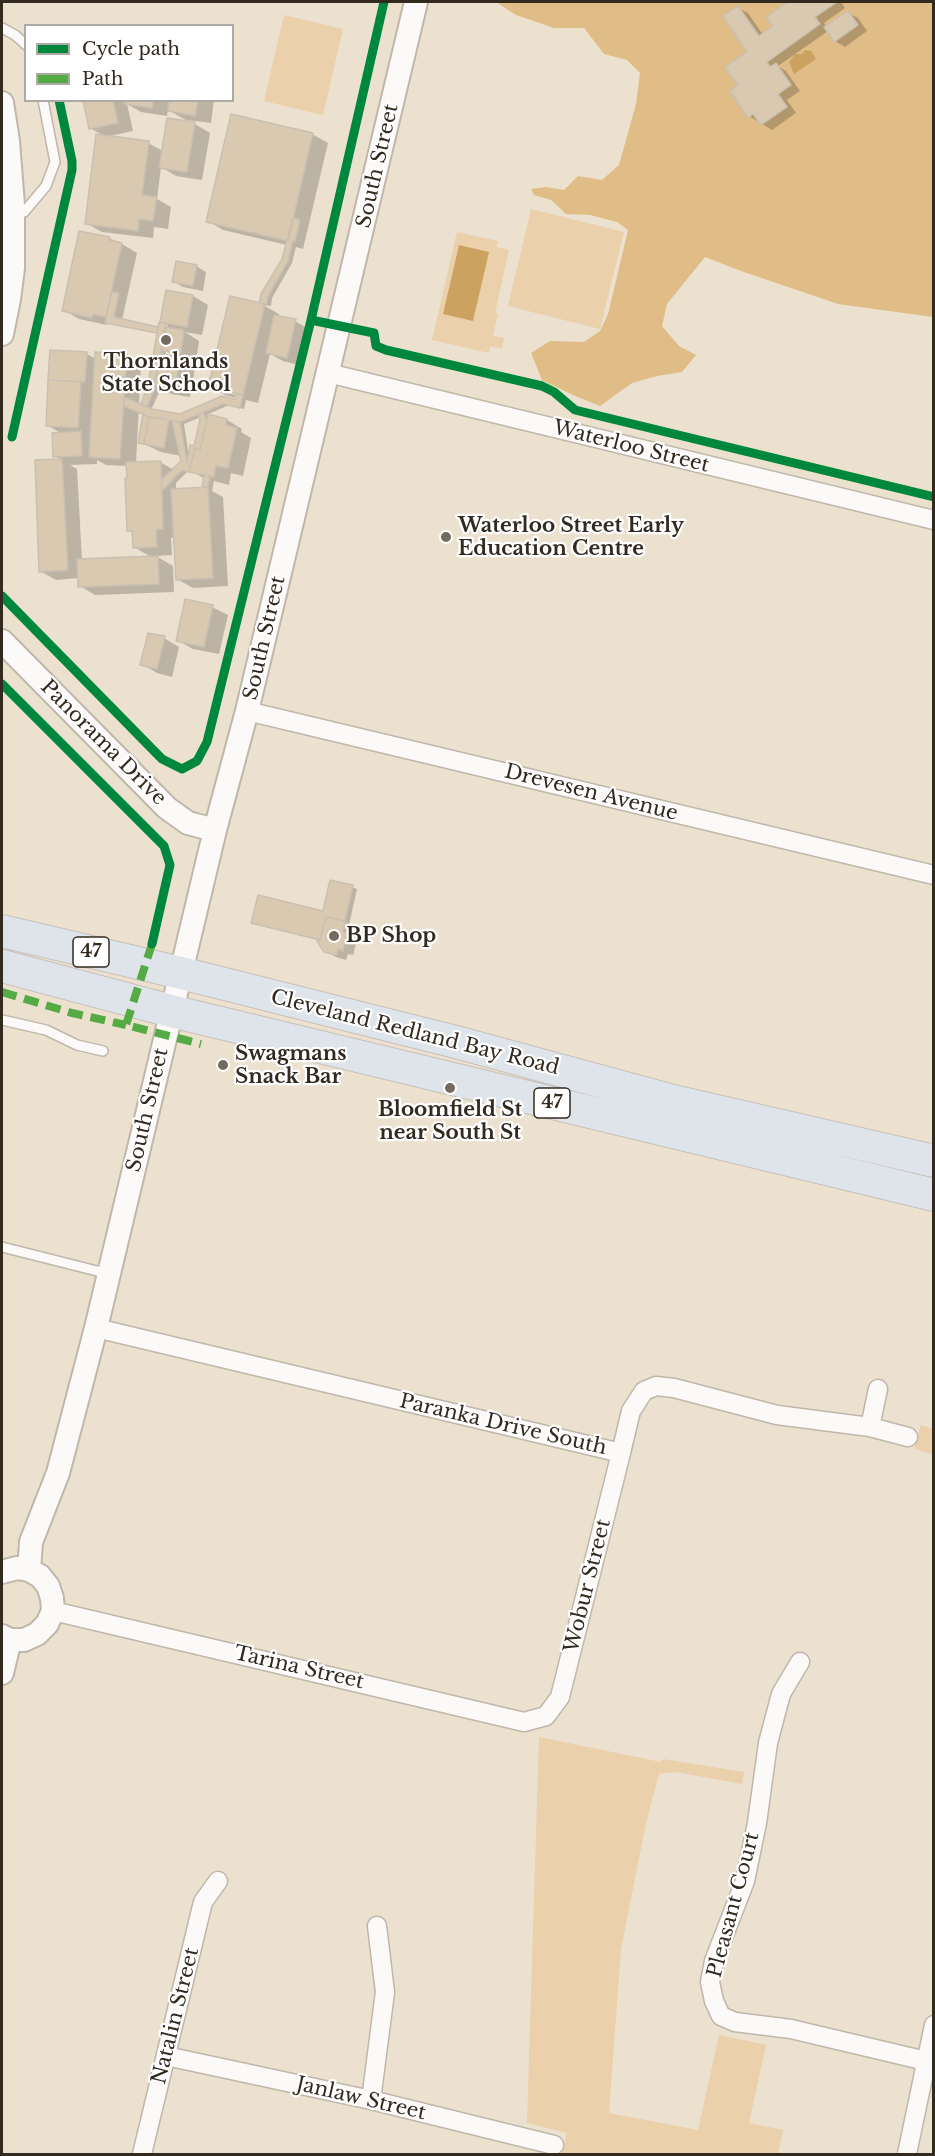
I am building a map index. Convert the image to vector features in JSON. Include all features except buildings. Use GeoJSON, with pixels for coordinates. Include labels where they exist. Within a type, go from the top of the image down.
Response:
{"type":"FeatureCollection","features":[{"type":"Feature","properties":{"kind":"highway","name":"Cleveland Redland Bay Road"},"geometry":{"type":"LineString","coordinates":[[2,931],[468,1045],[669,1100],[933,1161]]}},
{"type":"Feature","properties":{"kind":"highway","name":"Cleveland Redland Bay Road"},"geometry":{"type":"LineString","coordinates":[[2,966],[171,1011],[933,1195]]}},
{"type":"Feature","properties":{"kind":"street","name":"South Street"},"geometry":{"type":"LineString","coordinates":[[29,1570],[30,1546],[34,1529],[58,1473],[96,1328],[215,830],[248,711],[416,2]]}},
{"type":"Feature","properties":{"kind":"street"},"geometry":{"type":"LineString","coordinates":[[2,103],[8,141],[13,217],[13,268],[2,332]]}},
{"type":"Feature","properties":{"kind":"street","name":"Waterloo Street"},"geometry":{"type":"LineString","coordinates":[[328,373],[933,520]]}},
{"type":"Feature","properties":{"kind":"street","name":"Panorama Drive"},"geometry":{"type":"LineString","coordinates":[[2,641],[167,808],[188,823],[215,830]]}},
{"type":"Feature","properties":{"kind":"street","name":"Drevesen Avenue"},"geometry":{"type":"LineString","coordinates":[[248,711],[933,875]]}},
{"type":"Feature","properties":{"kind":"street","name":"Paranka Drive South"},"geometry":{"type":"LineString","coordinates":[[96,1328],[621,1453],[631,1411],[644,1391],[656,1386],[674,1388],[777,1415],[870,1427],[908,1437]]}},
{"type":"Feature","properties":{"kind":"street"},"geometry":{"type":"LineString","coordinates":[[870,1427],[878,1389]]}},
{"type":"Feature","properties":{"kind":"street","name":"Wobur Street"},"geometry":{"type":"LineString","coordinates":[[546,1716],[560,1697],[621,1453]]}},
{"type":"Feature","properties":{"kind":"street"},"geometry":{"type":"LineString","coordinates":[[2,1572],[17,1568],[29,1570],[40,1576],[48,1586],[53,1611],[47,1624],[37,1634],[24,1640],[6,1638],[2,1673]]}},
{"type":"Feature","properties":{"kind":"street","name":"Tarina Street"},"geometry":{"type":"LineString","coordinates":[[53,1611],[524,1722],[546,1716]]}},
{"type":"Feature","properties":{"kind":"street","name":"Pleasant Court"},"geometry":{"type":"LineString","coordinates":[[800,1662],[781,1694],[768,1743],[757,1823],[745,1881],[714,1961],[710,1982],[714,2001],[721,2016],[735,2022],[791,2029],[926,2061]]}},
{"type":"Feature","properties":{"kind":"street","name":"Natalin Street"},"geometry":{"type":"LineString","coordinates":[[142,2154],[203,1902],[218,1881]]}},
{"type":"Feature","properties":{"kind":"street"},"geometry":{"type":"LineString","coordinates":[[371,2100],[385,1992],[377,1926]]}},
{"type":"Feature","properties":{"kind":"street"},"geometry":{"type":"LineString","coordinates":[[907,2154],[933,2025]]}},
{"type":"Feature","properties":{"kind":"street","name":"Janlaw Street"},"geometry":{"type":"LineString","coordinates":[[166,2056],[371,2100],[554,2145]]}},
{"type":"Feature","properties":{"kind":"lane"},"geometry":{"type":"LineString","coordinates":[[2,28],[24,43]]}},
{"type":"Feature","properties":{"kind":"lane"},"geometry":{"type":"LineString","coordinates":[[13,217],[24,212],[46,186],[55,162],[43,102]]}},
{"type":"Feature","properties":{"kind":"lane"},"geometry":{"type":"LineString","coordinates":[[2,1020],[46,1030],[77,1045],[102,1051]]}},
{"type":"Feature","properties":{"kind":"lane"},"geometry":{"type":"LineString","coordinates":[[2,1246],[109,1274]]}},
{"type":"Feature","properties":{"kind":"shaded area"},"geometry":{"type":"Polygon","coordinates":[[[498,2],[933,2],[933,317],[838,304],[705,257],[667,304],[662,326],[679,346],[696,355],[682,372],[632,383],[600,406],[542,380],[531,353],[550,341],[584,342],[600,331],[608,314],[628,230],[617,222],[590,215],[566,214],[551,200],[534,195],[531,189],[546,187],[564,190],[578,176],[602,180],[619,165],[636,104],[640,73],[627,60],[604,54],[584,28],[554,28],[516,15],[498,2]]]}},
{"type":"Feature","properties":{"kind":"shaded area"},"geometry":{"type":"Polygon","coordinates":[[[284,15],[343,29],[323,115],[264,101],[284,15]]]}},
{"type":"Feature","properties":{"kind":"shaded area"},"geometry":{"type":"Polygon","coordinates":[[[805,50],[811,51],[816,59],[794,74],[789,62],[795,54],[802,54],[805,50]]]}},
{"type":"Feature","properties":{"kind":"shaded area"},"geometry":{"type":"Polygon","coordinates":[[[531,209],[624,232],[600,329],[508,306],[531,209]]]}},
{"type":"Feature","properties":{"kind":"shaded area"},"geometry":{"type":"Polygon","coordinates":[[[457,232],[498,241],[497,247],[509,250],[495,313],[498,314],[493,336],[504,338],[502,349],[490,346],[489,353],[432,340],[457,232]]]}},
{"type":"Feature","properties":{"kind":"shaded area"},"geometry":{"type":"Polygon","coordinates":[[[459,245],[489,252],[473,321],[443,314],[459,245]]]}},
{"type":"Feature","properties":{"kind":"shaded area"},"geometry":{"type":"Polygon","coordinates":[[[921,1425],[933,1429],[933,1454],[914,1449],[921,1425]]]}},
{"type":"Feature","properties":{"kind":"shaded area"},"geometry":{"type":"Polygon","coordinates":[[[539,1737],[661,1762],[663,1759],[744,1772],[742,1784],[676,1772],[659,1774],[646,1823],[621,1949],[609,2113],[698,2130],[719,2035],[766,2045],[749,2123],[783,2130],[778,2154],[562,2154],[567,2133],[527,2123],[539,1737]]]}},
{"type":"Feature","properties":{"kind":"marked path"},"geometry":{"type":"LineString","coordinates":[[152,944],[126,1025],[201,1044]]}},
{"type":"Feature","properties":{"kind":"marked path"},"geometry":{"type":"LineString","coordinates":[[2,992],[72,1013],[126,1025]]}},
{"type":"Feature","properties":{"kind":"cycle path"},"geometry":{"type":"LineString","coordinates":[[311,320],[384,2]]}},
{"type":"Feature","properties":{"kind":"cycle path"},"geometry":{"type":"LineString","coordinates":[[12,437],[72,170],[59,102]]}},
{"type":"Feature","properties":{"kind":"cycle path"},"geometry":{"type":"LineString","coordinates":[[2,596],[162,759],[182,769],[197,761],[207,742],[311,320],[374,333],[376,346],[386,350],[542,386],[554,392],[575,410],[934,497]]}},
{"type":"Feature","properties":{"kind":"cycle path"},"geometry":{"type":"LineString","coordinates":[[2,684],[164,846],[170,865],[152,944]]}},
{"type":"Feature","properties":{"kind":"place","name":"Thornlands State School"},"geometry":{"type":"Point","coordinates":[166,340]}},
{"type":"Feature","properties":{"kind":"place","name":"Waterloo Street Early Education Centre"},"geometry":{"type":"Point","coordinates":[446,537]}},
{"type":"Feature","properties":{"kind":"place","name":"BP Shop"},"geometry":{"type":"Point","coordinates":[334,936]}},
{"type":"Feature","properties":{"kind":"place","name":"Swagmans Snack Bar"},"geometry":{"type":"Point","coordinates":[223,1065]}},
{"type":"Feature","properties":{"kind":"place","name":"Bloomfield St near South St"},"geometry":{"type":"Point","coordinates":[450,1088]}}]}
